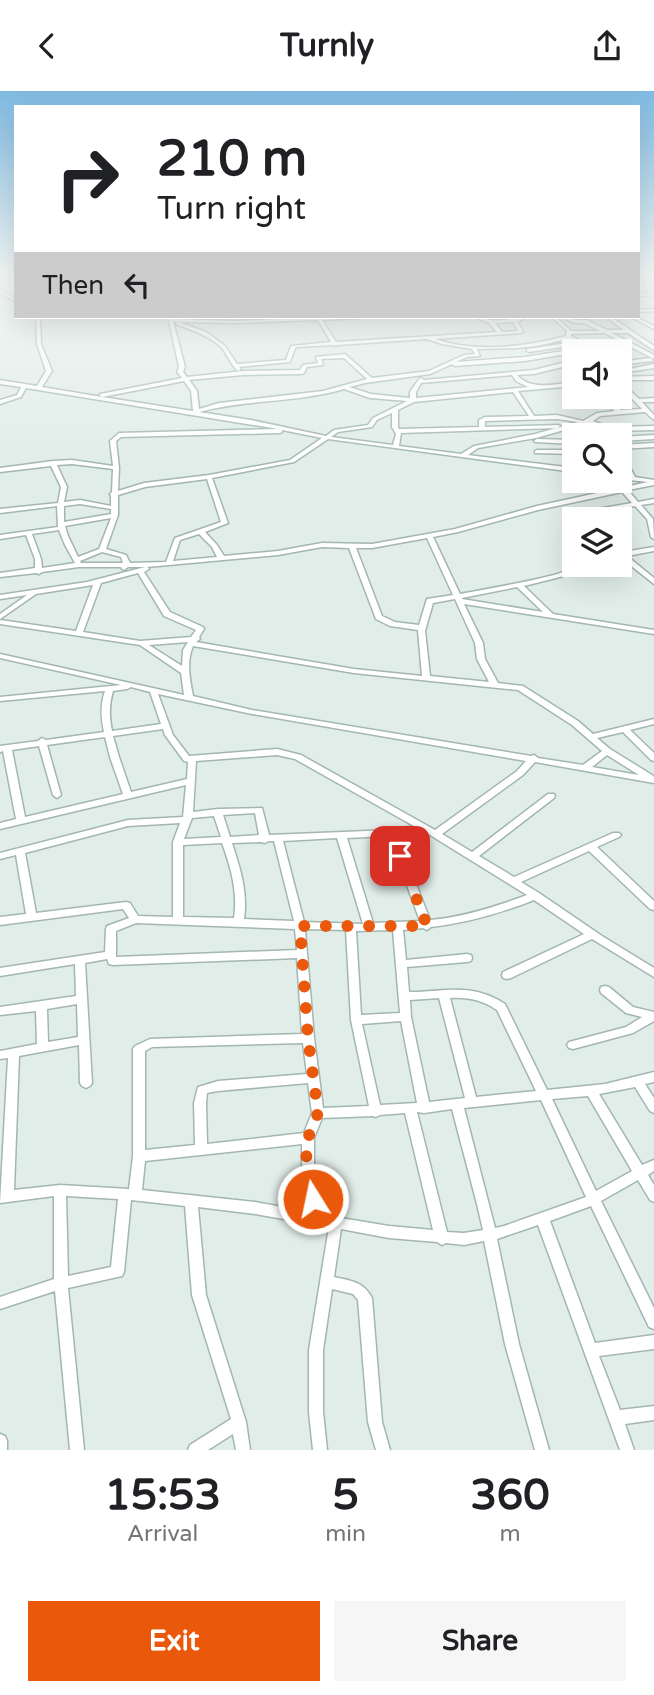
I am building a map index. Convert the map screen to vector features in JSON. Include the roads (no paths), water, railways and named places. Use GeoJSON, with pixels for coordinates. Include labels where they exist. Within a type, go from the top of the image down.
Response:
{"type":"FeatureCollection","features":[{"type":"Feature","properties":{"kind":"street"},"geometry":{"type":"LineString","coordinates":[[39,340],[50,371],[39,387]]}},
{"type":"Feature","properties":{"kind":"street"},"geometry":{"type":"LineString","coordinates":[[175,340],[180,372],[194,391],[194,411]]}},
{"type":"Feature","properties":{"kind":"street"},"geometry":{"type":"LineString","coordinates":[[213,340],[223,347],[243,373]]}},
{"type":"Feature","properties":{"kind":"street"},"geometry":{"type":"LineString","coordinates":[[332,340],[335,345]]}},
{"type":"Feature","properties":{"kind":"street"},"geometry":{"type":"LineString","coordinates":[[235,366],[288,361],[295,347],[387,340]]}},
{"type":"Feature","properties":{"kind":"street"},"geometry":{"type":"LineString","coordinates":[[432,340],[439,344],[474,348],[545,340]]}},
{"type":"Feature","properties":{"kind":"street"},"geometry":{"type":"LineString","coordinates":[[516,340],[539,357]]}},
{"type":"Feature","properties":{"kind":"street"},"geometry":{"type":"LineString","coordinates":[[530,340],[533,343]]}},
{"type":"Feature","properties":{"kind":"street"},"geometry":{"type":"LineString","coordinates":[[529,350],[581,343],[577,340]]}},
{"type":"Feature","properties":{"kind":"street"},"geometry":{"type":"LineString","coordinates":[[632,344],[652,344]]}},
{"type":"Feature","properties":{"kind":"street"},"geometry":{"type":"LineString","coordinates":[[474,348],[483,362]]}},
{"type":"Feature","properties":{"kind":"street"},"geometry":{"type":"LineString","coordinates":[[632,350],[652,364]]}},
{"type":"Feature","properties":{"kind":"street"},"geometry":{"type":"LineString","coordinates":[[453,364],[562,354]]}},
{"type":"Feature","properties":{"kind":"street"},"geometry":{"type":"LineString","coordinates":[[194,411],[219,405],[324,393],[371,380],[430,372],[466,356],[478,355]]}},
{"type":"Feature","properties":{"kind":"street"},"geometry":{"type":"LineString","coordinates":[[93,396],[243,373],[302,372],[306,366],[321,364],[318,358],[346,356],[371,380]]}},
{"type":"Feature","properties":{"kind":"street"},"geometry":{"type":"LineString","coordinates":[[420,382],[514,374],[562,364]]}},
{"type":"Feature","properties":{"kind":"street"},"geometry":{"type":"LineString","coordinates":[[632,364],[652,364]]}},
{"type":"Feature","properties":{"kind":"street"},"geometry":{"type":"LineString","coordinates":[[632,369],[652,364]]}},
{"type":"Feature","properties":{"kind":"street"},"geometry":{"type":"LineString","coordinates":[[413,400],[413,392],[430,372]]}},
{"type":"Feature","properties":{"kind":"street"},"geometry":{"type":"LineString","coordinates":[[514,374],[518,380],[538,389]]}},
{"type":"Feature","properties":{"kind":"street"},"geometry":{"type":"LineString","coordinates":[[632,380],[651,378],[654,384]]}},
{"type":"Feature","properties":{"kind":"street"},"geometry":{"type":"LineString","coordinates":[[0,381],[194,411],[327,437],[562,468]]}},
{"type":"Feature","properties":{"kind":"street"},"geometry":{"type":"LineString","coordinates":[[0,402],[19,396],[25,386]]}},
{"type":"Feature","properties":{"kind":"street"},"geometry":{"type":"LineString","coordinates":[[344,387],[370,395],[413,400],[562,386]]}},
{"type":"Feature","properties":{"kind":"street"},"geometry":{"type":"LineString","coordinates":[[514,391],[532,417]]}},
{"type":"Feature","properties":{"kind":"street"},"geometry":{"type":"LineString","coordinates":[[632,395],[654,418]]}},
{"type":"Feature","properties":{"kind":"street"},"geometry":{"type":"LineString","coordinates":[[113,494],[144,485],[209,477],[292,461],[336,431],[370,426],[375,419],[413,400]]}},
{"type":"Feature","properties":{"kind":"street"},"geometry":{"type":"LineString","coordinates":[[638,401],[654,400]]}},
{"type":"Feature","properties":{"kind":"street"},"geometry":{"type":"LineString","coordinates":[[599,409],[599,414]]}},
{"type":"Feature","properties":{"kind":"street"},"geometry":{"type":"LineString","coordinates":[[395,410],[394,424],[398,431],[396,446]]}},
{"type":"Feature","properties":{"kind":"street"},"geometry":{"type":"LineString","coordinates":[[578,423],[599,414],[647,410]]}},
{"type":"Feature","properties":{"kind":"street"},"geometry":{"type":"LineString","coordinates":[[482,428],[483,419],[557,417],[591,423]]}},
{"type":"Feature","properties":{"kind":"street"},"geometry":{"type":"LineString","coordinates":[[398,431],[562,425]]}},
{"type":"Feature","properties":{"kind":"street"},"geometry":{"type":"LineString","coordinates":[[537,438],[562,428]]}},
{"type":"Feature","properties":{"kind":"street"},"geometry":{"type":"LineString","coordinates":[[632,430],[654,428]]}},
{"type":"Feature","properties":{"kind":"street"},"geometry":{"type":"LineString","coordinates":[[103,550],[104,537],[115,511],[113,494],[116,467],[113,441],[119,435],[289,430]]}},
{"type":"Feature","properties":{"kind":"street"},"geometry":{"type":"LineString","coordinates":[[632,438],[654,437]]}},
{"type":"Feature","properties":{"kind":"street"},"geometry":{"type":"LineString","coordinates":[[537,438],[537,464]]}},
{"type":"Feature","properties":{"kind":"street"},"geometry":{"type":"LineString","coordinates":[[461,456],[487,444],[537,438],[562,441]]}},
{"type":"Feature","properties":{"kind":"street"},"geometry":{"type":"LineString","coordinates":[[632,447],[653,446]]}},
{"type":"Feature","properties":{"kind":"street"},"geometry":{"type":"LineString","coordinates":[[537,452],[562,452]]}},
{"type":"Feature","properties":{"kind":"street"},"geometry":{"type":"LineString","coordinates":[[0,470],[53,463],[89,463],[116,467]]}},
{"type":"Feature","properties":{"kind":"street"},"geometry":{"type":"LineString","coordinates":[[53,463],[64,487],[58,505],[61,526],[77,563]]}},
{"type":"Feature","properties":{"kind":"street"},"geometry":{"type":"LineString","coordinates":[[169,563],[177,539],[225,523],[209,477]]}},
{"type":"Feature","properties":{"kind":"street"},"geometry":{"type":"LineString","coordinates":[[632,478],[651,483]]}},
{"type":"Feature","properties":{"kind":"street"},"geometry":{"type":"LineString","coordinates":[[632,488],[651,483]]}},
{"type":"Feature","properties":{"kind":"street"},"geometry":{"type":"LineString","coordinates":[[651,483],[654,492]]}},
{"type":"Feature","properties":{"kind":"street"},"geometry":{"type":"LineString","coordinates":[[77,563],[155,565],[295,551],[322,545],[352,547],[429,536],[610,493]]}},
{"type":"Feature","properties":{"kind":"street"},"geometry":{"type":"LineString","coordinates":[[628,493],[651,521],[654,537]]}},
{"type":"Feature","properties":{"kind":"street"},"geometry":{"type":"LineString","coordinates":[[622,507],[654,501]]}},
{"type":"Feature","properties":{"kind":"street"},"geometry":{"type":"LineString","coordinates":[[0,511],[80,502],[115,511]]}},
{"type":"Feature","properties":{"kind":"street"},"geometry":{"type":"LineString","coordinates":[[566,502],[572,507]]}},
{"type":"Feature","properties":{"kind":"street"},"geometry":{"type":"LineString","coordinates":[[0,537],[61,526],[115,511]]}},
{"type":"Feature","properties":{"kind":"street"},"geometry":{"type":"LineString","coordinates":[[201,532],[215,546],[221,558]]}},
{"type":"Feature","properties":{"kind":"street"},"geometry":{"type":"LineString","coordinates":[[28,533],[38,559],[39,572]]}},
{"type":"Feature","properties":{"kind":"street"},"geometry":{"type":"LineString","coordinates":[[429,536],[479,642],[481,659],[495,686]]}},
{"type":"Feature","properties":{"kind":"street"},"geometry":{"type":"LineString","coordinates":[[352,547],[379,617],[393,624],[422,628]]}},
{"type":"Feature","properties":{"kind":"street"},"geometry":{"type":"LineString","coordinates":[[632,552],[654,549]]}},
{"type":"Feature","properties":{"kind":"street"},"geometry":{"type":"LineString","coordinates":[[0,575],[39,572],[77,563],[103,550],[124,556],[127,564]]}},
{"type":"Feature","properties":{"kind":"street"},"geometry":{"type":"LineString","coordinates":[[117,577],[127,564]]}},
{"type":"Feature","properties":{"kind":"street"},"geometry":{"type":"LineString","coordinates":[[632,564],[654,582]]}},
{"type":"Feature","properties":{"kind":"street"},"geometry":{"type":"LineString","coordinates":[[0,597],[98,581],[155,565]]}},
{"type":"Feature","properties":{"kind":"street"},"geometry":{"type":"LineString","coordinates":[[140,571],[167,614],[200,629],[192,644],[185,672],[189,698]]}},
{"type":"Feature","properties":{"kind":"street"},"geometry":{"type":"LineString","coordinates":[[426,676],[422,628],[430,601],[458,599],[562,573]]}},
{"type":"Feature","properties":{"kind":"street"},"geometry":{"type":"LineString","coordinates":[[79,632],[98,581]]}},
{"type":"Feature","properties":{"kind":"street"},"geometry":{"type":"LineString","coordinates":[[519,585],[550,615]]}},
{"type":"Feature","properties":{"kind":"street"},"geometry":{"type":"LineString","coordinates":[[0,620],[38,591]]}},
{"type":"Feature","properties":{"kind":"street"},"geometry":{"type":"LineString","coordinates":[[458,599],[490,608],[654,632]]}},
{"type":"Feature","properties":{"kind":"street"},"geometry":{"type":"LineString","coordinates":[[0,620],[140,643],[180,642],[354,671],[426,676],[527,692],[592,737],[607,751],[654,780]]}},
{"type":"Feature","properties":{"kind":"street"},"geometry":{"type":"LineString","coordinates":[[180,642],[192,644]]}},
{"type":"Feature","properties":{"kind":"street"},"geometry":{"type":"LineString","coordinates":[[140,643],[185,672]]}},
{"type":"Feature","properties":{"kind":"street"},"geometry":{"type":"LineString","coordinates":[[0,656],[252,712],[654,780]]}},
{"type":"Feature","properties":{"kind":"street"},"geometry":{"type":"LineString","coordinates":[[0,699],[136,687]]}},
{"type":"Feature","properties":{"kind":"street"},"geometry":{"type":"LineString","coordinates":[[110,689],[105,704],[115,763],[128,795]]}},
{"type":"Feature","properties":{"kind":"street"},"geometry":{"type":"LineString","coordinates":[[153,690],[174,745],[192,760],[286,753],[423,827],[514,881],[592,935],[654,973]]}},
{"type":"Feature","properties":{"kind":"street"},"geometry":{"type":"LineString","coordinates":[[592,737],[654,721]]}},
{"type":"Feature","properties":{"kind":"street"},"geometry":{"type":"LineString","coordinates":[[21,821],[3,748],[166,726]]}},
{"type":"Feature","properties":{"kind":"street"},"geometry":{"type":"LineString","coordinates":[[625,729],[654,758]]}},
{"type":"Feature","properties":{"kind":"street"},"geometry":{"type":"LineString","coordinates":[[42,741],[57,795]]}},
{"type":"Feature","properties":{"kind":"street"},"geometry":{"type":"LineString","coordinates":[[585,768],[607,751]]}},
{"type":"Feature","properties":{"kind":"street"},"geometry":{"type":"LineString","coordinates":[[435,834],[520,773],[534,758]]}},
{"type":"Feature","properties":{"kind":"street"},"geometry":{"type":"LineString","coordinates":[[178,920],[178,842],[187,818],[192,760]]}},
{"type":"Feature","properties":{"kind":"street"},"geometry":{"type":"LineString","coordinates":[[0,826],[191,781]]}},
{"type":"Feature","properties":{"kind":"street"},"geometry":{"type":"LineString","coordinates":[[472,857],[551,796]]}},
{"type":"Feature","properties":{"kind":"street"},"geometry":{"type":"LineString","coordinates":[[0,856],[128,823],[187,818],[218,812],[259,810],[265,840]]}},
{"type":"Feature","properties":{"kind":"street"},"geometry":{"type":"LineString","coordinates":[[218,812],[224,842],[238,880],[242,909],[239,922]]}},
{"type":"Feature","properties":{"kind":"street"},"geometry":{"type":"LineString","coordinates":[[178,842],[278,840],[392,833],[423,827]]}},
{"type":"Feature","properties":{"kind":"street"},"geometry":{"type":"LineString","coordinates":[[392,833],[427,926]]}},
{"type":"Feature","properties":{"kind":"street"},"geometry":{"type":"LineString","coordinates":[[341,835],[369,926]]}},
{"type":"Feature","properties":{"kind":"street"},"geometry":{"type":"LineString","coordinates":[[514,881],[616,835]]}},
{"type":"Feature","properties":{"kind":"street"},"geometry":{"type":"LineString","coordinates":[[278,840],[300,926],[308,1038],[318,1113],[308,1138],[308,1179],[318,1219]]}},
{"type":"Feature","properties":{"kind":"street"},"geometry":{"type":"LineString","coordinates":[[590,846],[654,907]]}},
{"type":"Feature","properties":{"kind":"street"},"geometry":{"type":"LineString","coordinates":[[20,850],[32,917]]}},
{"type":"Feature","properties":{"kind":"street"},"geometry":{"type":"LineString","coordinates":[[302,954],[130,963],[113,961],[110,955],[111,929],[135,919],[300,926],[427,926],[480,916],[536,895]]}},
{"type":"Feature","properties":{"kind":"street"},"geometry":{"type":"LineString","coordinates":[[0,921],[126,905],[135,919]]}},
{"type":"Feature","properties":{"kind":"street"},"geometry":{"type":"LineString","coordinates":[[398,926],[406,1017],[424,1108]]}},
{"type":"Feature","properties":{"kind":"street"},"geometry":{"type":"LineString","coordinates":[[351,927],[356,1020],[376,1112]]}},
{"type":"Feature","properties":{"kind":"street"},"geometry":{"type":"LineString","coordinates":[[507,975],[592,935]]}},
{"type":"Feature","properties":{"kind":"street"},"geometry":{"type":"LineString","coordinates":[[0,972],[110,955]]}},
{"type":"Feature","properties":{"kind":"street"},"geometry":{"type":"LineString","coordinates":[[402,964],[467,958]]}},
{"type":"Feature","properties":{"kind":"street"},"geometry":{"type":"LineString","coordinates":[[80,960],[86,1083]]}},
{"type":"Feature","properties":{"kind":"street"},"geometry":{"type":"LineString","coordinates":[[606,990],[630,1010],[654,1016]]}},
{"type":"Feature","properties":{"kind":"street"},"geometry":{"type":"LineString","coordinates":[[404,996],[444,996],[463,991],[478,993],[501,1007],[546,1096],[592,1200],[654,1322]]}},
{"type":"Feature","properties":{"kind":"street"},"geometry":{"type":"LineString","coordinates":[[444,996],[472,1103]]}},
{"type":"Feature","properties":{"kind":"street"},"geometry":{"type":"LineString","coordinates":[[0,1011],[82,999]]}},
{"type":"Feature","properties":{"kind":"street"},"geometry":{"type":"LineString","coordinates":[[41,1006],[43,1046]]}},
{"type":"Feature","properties":{"kind":"street"},"geometry":{"type":"LineString","coordinates":[[573,1045],[629,1030],[654,1016]]}},
{"type":"Feature","properties":{"kind":"street"},"geometry":{"type":"LineString","coordinates":[[356,1020],[406,1017]]}},
{"type":"Feature","properties":{"kind":"street"},"geometry":{"type":"LineString","coordinates":[[0,1303],[61,1283],[117,1272],[139,1156],[139,1049],[150,1043],[308,1038]]}},
{"type":"Feature","properties":{"kind":"street"},"geometry":{"type":"LineString","coordinates":[[0,1055],[84,1040]]}},
{"type":"Feature","properties":{"kind":"street"},"geometry":{"type":"LineString","coordinates":[[14,1052],[4,1197],[60,1190],[130,1195],[336,1221],[442,1239],[490,1236],[542,1218],[592,1200],[638,1171],[654,1165]]}},
{"type":"Feature","properties":{"kind":"street"},"geometry":{"type":"LineString","coordinates":[[318,1113],[376,1112],[546,1096],[638,1083],[654,1077]]}},
{"type":"Feature","properties":{"kind":"street"},"geometry":{"type":"LineString","coordinates":[[201,1149],[202,1090],[218,1086],[312,1078]]}},
{"type":"Feature","properties":{"kind":"street"},"geometry":{"type":"LineString","coordinates":[[638,1083],[654,1108]]}},
{"type":"Feature","properties":{"kind":"street"},"geometry":{"type":"LineString","coordinates":[[591,1091],[654,1196]]}},
{"type":"Feature","properties":{"kind":"street"},"geometry":{"type":"LineString","coordinates":[[457,1105],[490,1236],[492,1261],[517,1364],[542,1450]]}},
{"type":"Feature","properties":{"kind":"street"},"geometry":{"type":"LineString","coordinates":[[410,1109],[442,1239]]}},
{"type":"Feature","properties":{"kind":"street"},"geometry":{"type":"LineString","coordinates":[[139,1156],[308,1138]]}},
{"type":"Feature","properties":{"kind":"street"},"geometry":{"type":"LineString","coordinates":[[60,1190],[61,1283],[77,1450]]}},
{"type":"Feature","properties":{"kind":"street"},"geometry":{"type":"LineString","coordinates":[[191,1201],[199,1295],[239,1422],[243,1450]]}},
{"type":"Feature","properties":{"kind":"street"},"geometry":{"type":"LineString","coordinates":[[542,1218],[627,1450]]}},
{"type":"Feature","properties":{"kind":"street"},"geometry":{"type":"LineString","coordinates":[[320,1450],[316,1412],[316,1350],[336,1221]]}},
{"type":"Feature","properties":{"kind":"street"},"geometry":{"type":"LineString","coordinates":[[328,1282],[357,1289],[365,1298],[375,1422],[383,1450]]}},
{"type":"Feature","properties":{"kind":"street"},"geometry":{"type":"LineString","coordinates":[[590,1350],[654,1342]]}},
{"type":"Feature","properties":{"kind":"street"},"geometry":{"type":"LineString","coordinates":[[616,1418],[654,1413]]}},
{"type":"Feature","properties":{"kind":"street"},"geometry":{"type":"LineString","coordinates":[[195,1450],[239,1422]]}},
{"type":"Feature","properties":{"kind":"street"},"geometry":{"type":"LineString","coordinates":[[0,1441],[0,1450]]}}]}
